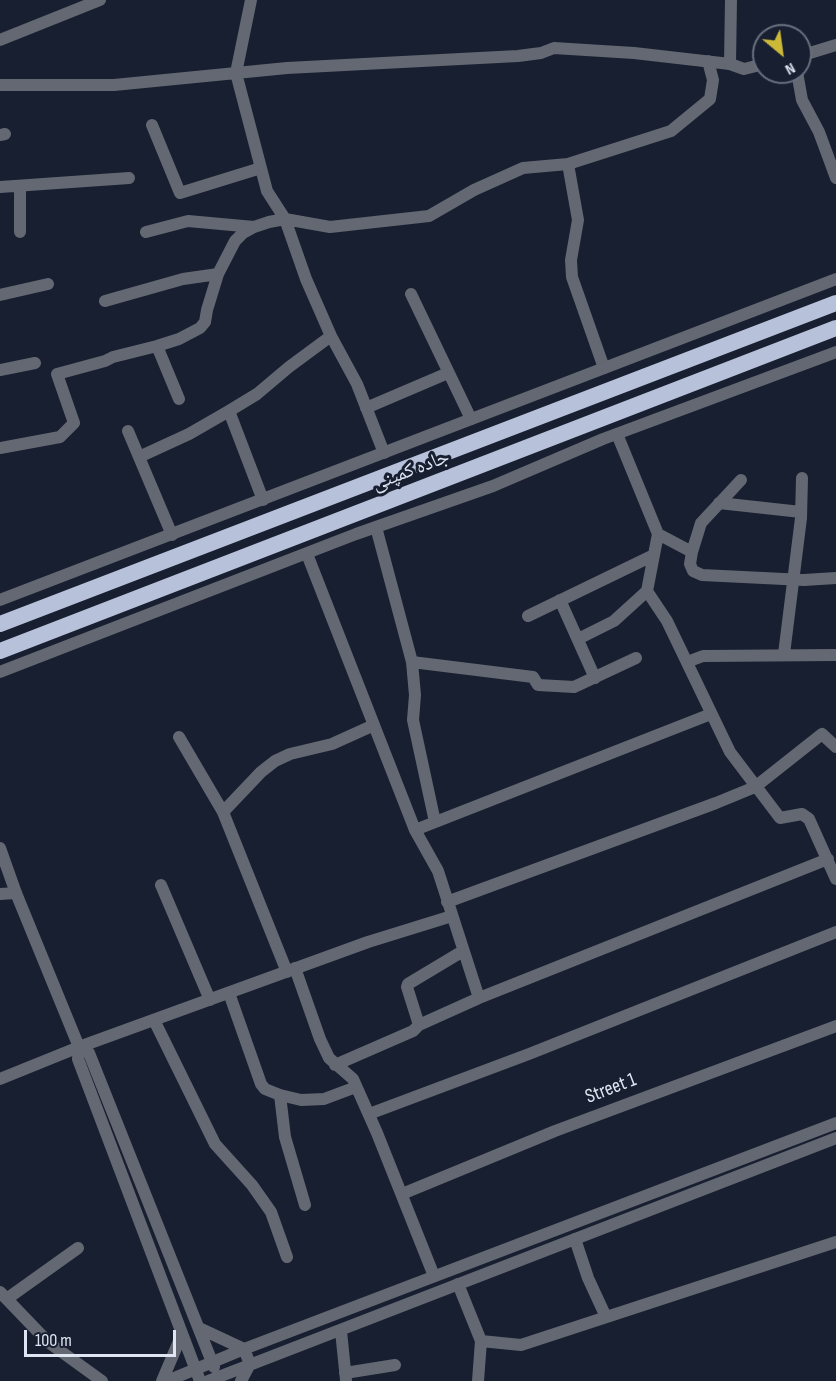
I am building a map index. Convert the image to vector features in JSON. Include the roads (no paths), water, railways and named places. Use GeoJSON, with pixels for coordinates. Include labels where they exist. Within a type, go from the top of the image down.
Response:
{"type":"FeatureCollection","features":[{"type":"Feature","properties":{"kind":"highway","name":"جاده کمپنی"},"geometry":{"type":"LineString","coordinates":[[0,624],[836,303]]}},
{"type":"Feature","properties":{"kind":"highway","name":"جاده کمپنی"},"geometry":{"type":"LineString","coordinates":[[0,651],[836,328]]}},
{"type":"Feature","properties":{"kind":"street"},"geometry":{"type":"LineString","coordinates":[[0,40],[100,0]]}},
{"type":"Feature","properties":{"kind":"street"},"geometry":{"type":"LineString","coordinates":[[251,0],[236,73],[267,191],[285,219],[306,279],[331,336],[357,384],[384,453]]}},
{"type":"Feature","properties":{"kind":"street"},"geometry":{"type":"LineString","coordinates":[[730,64],[731,0]]}},
{"type":"Feature","properties":{"kind":"street"},"geometry":{"type":"LineString","coordinates":[[812,52],[836,45]]}},
{"type":"Feature","properties":{"kind":"street"},"geometry":{"type":"LineString","coordinates":[[0,85],[114,85],[287,68],[518,56],[541,53],[554,48],[708,61],[730,64],[744,69],[752,67]]}},
{"type":"Feature","properties":{"kind":"street"},"geometry":{"type":"LineString","coordinates":[[0,447],[60,437],[74,423],[57,374],[179,339],[200,328],[205,322],[218,274],[235,241],[254,227],[285,219],[330,227],[429,216],[474,190],[523,168],[568,164],[670,131],[710,99],[713,80],[708,61]]}},
{"type":"Feature","properties":{"kind":"street"},"geometry":{"type":"LineString","coordinates":[[799,84],[802,100],[819,132],[836,178]]}},
{"type":"Feature","properties":{"kind":"street"},"geometry":{"type":"LineString","coordinates":[[152,125],[180,193],[261,168]]}},
{"type":"Feature","properties":{"kind":"street"},"geometry":{"type":"LineString","coordinates":[[568,164],[578,220],[571,260],[572,277],[603,368]]}},
{"type":"Feature","properties":{"kind":"street"},"geometry":{"type":"LineString","coordinates":[[0,187],[129,178]]}},
{"type":"Feature","properties":{"kind":"street"},"geometry":{"type":"LineString","coordinates":[[20,186],[20,232]]}},
{"type":"Feature","properties":{"kind":"street"},"geometry":{"type":"LineString","coordinates":[[146,232],[188,221],[254,227]]}},
{"type":"Feature","properties":{"kind":"street"},"geometry":{"type":"LineString","coordinates":[[105,301],[183,279],[218,274]]}},
{"type":"Feature","properties":{"kind":"street"},"geometry":{"type":"LineString","coordinates":[[0,600],[836,279]]}},
{"type":"Feature","properties":{"kind":"street"},"geometry":{"type":"LineString","coordinates":[[0,295],[48,284]]}},
{"type":"Feature","properties":{"kind":"street"},"geometry":{"type":"LineString","coordinates":[[411,294],[471,419]]}},
{"type":"Feature","properties":{"kind":"street"},"geometry":{"type":"LineString","coordinates":[[139,457],[189,434],[257,394],[331,336]]}},
{"type":"Feature","properties":{"kind":"street"},"geometry":{"type":"LineString","coordinates":[[157,346],[179,399]]}},
{"type":"Feature","properties":{"kind":"street"},"geometry":{"type":"LineString","coordinates":[[0,672],[376,527],[493,486],[617,434],[836,352]]}},
{"type":"Feature","properties":{"kind":"street"},"geometry":{"type":"LineString","coordinates":[[0,370],[35,363]]}},
{"type":"Feature","properties":{"kind":"street"},"geometry":{"type":"LineString","coordinates":[[366,408],[448,373]]}},
{"type":"Feature","properties":{"kind":"street"},"geometry":{"type":"LineString","coordinates":[[229,411],[263,500]]}},
{"type":"Feature","properties":{"kind":"street"},"geometry":{"type":"LineString","coordinates":[[128,431],[172,535]]}},
{"type":"Feature","properties":{"kind":"street"},"geometry":{"type":"LineString","coordinates":[[578,639],[614,621],[647,591],[658,534],[617,434]]}},
{"type":"Feature","properties":{"kind":"street"},"geometry":{"type":"LineString","coordinates":[[784,654],[801,512],[802,478]]}},
{"type":"Feature","properties":{"kind":"street"},"geometry":{"type":"LineString","coordinates":[[741,480],[701,523],[692,552],[690,564],[693,571],[702,575],[793,579],[836,578]]}},
{"type":"Feature","properties":{"kind":"street"},"geometry":{"type":"LineString","coordinates":[[719,503],[801,512]]}},
{"type":"Feature","properties":{"kind":"street"},"geometry":{"type":"LineString","coordinates":[[376,527],[412,662],[415,695],[413,720],[435,822]]}},
{"type":"Feature","properties":{"kind":"street"},"geometry":{"type":"LineString","coordinates":[[658,534],[692,552]]}},
{"type":"Feature","properties":{"kind":"street"},"geometry":{"type":"LineString","coordinates":[[307,554],[415,830],[438,871],[479,998]]}},
{"type":"Feature","properties":{"kind":"street"},"geometry":{"type":"LineString","coordinates":[[528,616],[654,555]]}},
{"type":"Feature","properties":{"kind":"street"},"geometry":{"type":"LineString","coordinates":[[647,591],[667,621],[730,752],[780,818],[802,814],[809,819],[836,879]]}},
{"type":"Feature","properties":{"kind":"street"},"geometry":{"type":"LineString","coordinates":[[560,600],[595,678]]}},
{"type":"Feature","properties":{"kind":"street"},"geometry":{"type":"LineString","coordinates":[[687,662],[703,656],[836,655]]}},
{"type":"Feature","properties":{"kind":"street"},"geometry":{"type":"LineString","coordinates":[[412,662],[533,677],[538,685],[574,687],[636,658]]}},
{"type":"Feature","properties":{"kind":"street"},"geometry":{"type":"LineString","coordinates":[[415,830],[711,714]]}},
{"type":"Feature","properties":{"kind":"street"},"geometry":{"type":"LineString","coordinates":[[223,812],[275,760],[332,744],[374,725]]}},
{"type":"Feature","properties":{"kind":"street"},"geometry":{"type":"LineString","coordinates":[[447,902],[755,787],[822,734],[836,747]]}},
{"type":"Feature","properties":{"kind":"street"},"geometry":{"type":"LineString","coordinates":[[179,738],[223,812],[329,1058],[353,1079],[435,1276]]}},
{"type":"Feature","properties":{"kind":"street"},"geometry":{"type":"LineString","coordinates":[[0,848],[79,1047],[78,1059],[200,1381]]}},
{"type":"Feature","properties":{"kind":"street"},"geometry":{"type":"LineString","coordinates":[[335,1065],[479,998],[828,859]]}},
{"type":"Feature","properties":{"kind":"street"},"geometry":{"type":"LineString","coordinates":[[161,885],[210,1000]]}},
{"type":"Feature","properties":{"kind":"street"},"geometry":{"type":"LineString","coordinates":[[0,894],[16,893]]}},
{"type":"Feature","properties":{"kind":"street"},"geometry":{"type":"LineString","coordinates":[[0,1079],[79,1047],[368,942],[452,916]]}},
{"type":"Feature","properties":{"kind":"street"},"geometry":{"type":"LineString","coordinates":[[369,1114],[529,1054],[836,932]]}},
{"type":"Feature","properties":{"kind":"street"},"geometry":{"type":"LineString","coordinates":[[419,1025],[408,984],[463,951]]}},
{"type":"Feature","properties":{"kind":"street"},"geometry":{"type":"LineString","coordinates":[[229,993],[261,1084],[265,1089],[302,1100],[324,1099],[356,1087]]}},
{"type":"Feature","properties":{"kind":"street"},"geometry":{"type":"LineString","coordinates":[[153,1020],[215,1144],[252,1185],[271,1212],[287,1257]]}},
{"type":"Feature","properties":{"kind":"street","name":"Street 1"},"geometry":{"type":"LineString","coordinates":[[402,1194],[555,1131],[836,1026]]}},
{"type":"Feature","properties":{"kind":"street"},"geometry":{"type":"LineString","coordinates":[[79,1047],[89,1053],[199,1328],[212,1362],[215,1380],[250,1364],[836,1138]]}},
{"type":"Feature","properties":{"kind":"street"},"geometry":{"type":"LineString","coordinates":[[280,1095],[285,1137],[305,1205]]}},
{"type":"Feature","properties":{"kind":"street"},"geometry":{"type":"LineString","coordinates":[[167,1381],[244,1349],[836,1123]]}},
{"type":"Feature","properties":{"kind":"street"},"geometry":{"type":"LineString","coordinates":[[575,1239],[588,1278],[606,1317]]}},
{"type":"Feature","properties":{"kind":"street"},"geometry":{"type":"LineString","coordinates":[[481,1341],[521,1345],[836,1242]]}},
{"type":"Feature","properties":{"kind":"street"},"geometry":{"type":"LineString","coordinates":[[78,1248],[4,1295],[48,1342],[102,1381]]}},
{"type":"Feature","properties":{"kind":"street"},"geometry":{"type":"LineString","coordinates":[[458,1284],[481,1341],[478,1381]]}},
{"type":"Feature","properties":{"kind":"street"},"geometry":{"type":"LineString","coordinates":[[199,1328],[244,1349],[250,1364],[241,1381]]}},
{"type":"Feature","properties":{"kind":"street"},"geometry":{"type":"LineString","coordinates":[[340,1330],[346,1377],[395,1365]]}},
{"type":"Feature","properties":{"kind":"street"},"geometry":{"type":"LineString","coordinates":[[162,1381],[182,1334]]}}]}
